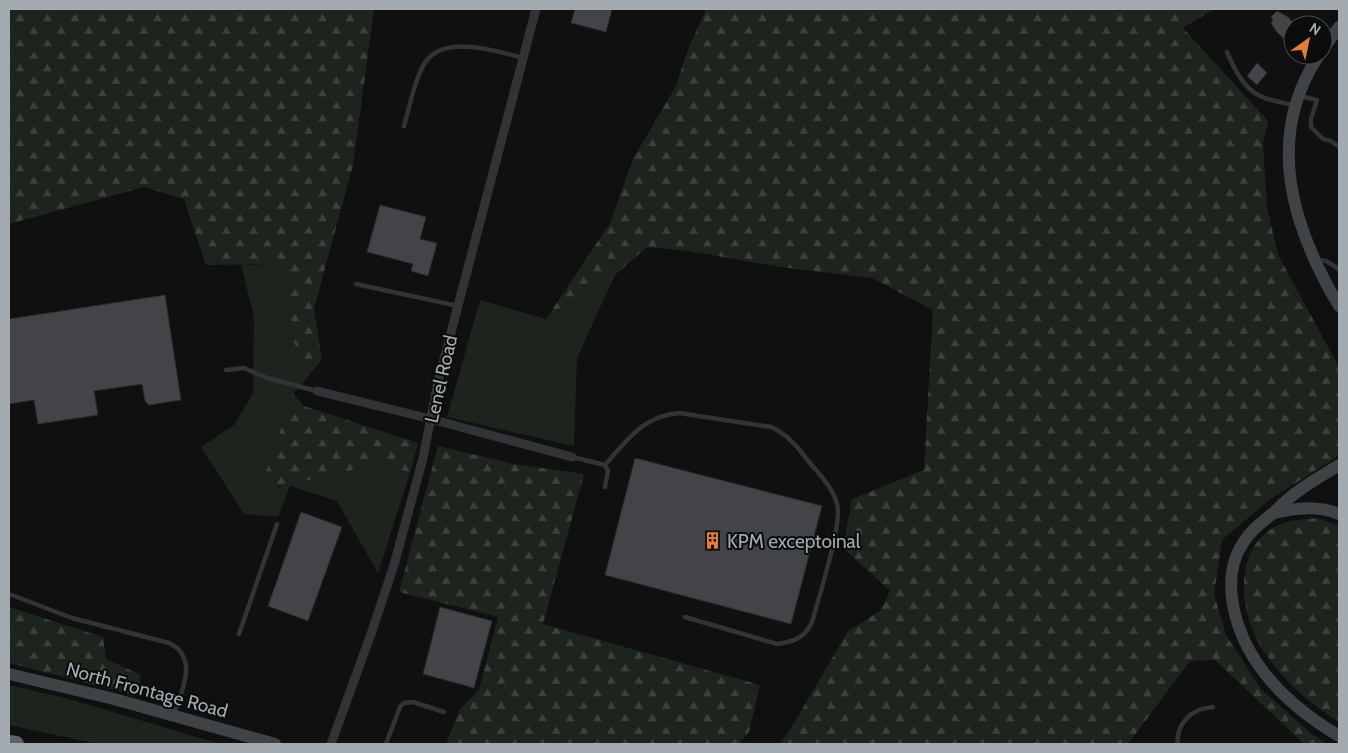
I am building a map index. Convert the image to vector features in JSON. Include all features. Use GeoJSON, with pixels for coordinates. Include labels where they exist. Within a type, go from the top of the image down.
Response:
{"type":"FeatureCollection","features":[{"type":"Feature","properties":{"kind":"highway"},"geometry":{"type":"LineString","coordinates":[[9,743],[16,744]]}},
{"type":"Feature","properties":{"kind":"main road"},"geometry":{"type":"LineString","coordinates":[[1314,65],[1296,100],[1289,143],[1291,184],[1305,241],[1339,306]]}},
{"type":"Feature","properties":{"kind":"main road"},"geometry":{"type":"LineString","coordinates":[[1339,465],[1286,500],[1274,513],[1252,531],[1236,555],[1231,584],[1232,604],[1237,623],[1250,652],[1270,680],[1301,710],[1339,736]]}},
{"type":"Feature","properties":{"kind":"main road"},"geometry":{"type":"LineString","coordinates":[[1274,513],[1309,508],[1328,510],[1339,514]]}},
{"type":"Feature","properties":{"kind":"main road","name":"North Frontage Road"},"geometry":{"type":"LineString","coordinates":[[9,674],[114,699],[275,744]]}},
{"type":"Feature","properties":{"kind":"street","name":"Lenel Road"},"geometry":{"type":"LineString","coordinates":[[331,744],[372,634],[394,565],[423,458],[438,382],[536,9]]}},
{"type":"Feature","properties":{"kind":"street"},"geometry":{"type":"LineString","coordinates":[[317,391],[572,457]]}},
{"type":"Feature","properties":{"kind":"lane"},"geometry":{"type":"LineString","coordinates":[[404,126],[422,69],[427,59],[440,50],[470,46],[523,58]]}},
{"type":"Feature","properties":{"kind":"lane"},"geometry":{"type":"LineString","coordinates":[[1227,52],[1234,68],[1245,84],[1259,96],[1317,100],[1311,119],[1311,127],[1323,139],[1331,141],[1339,147]]}},
{"type":"Feature","properties":{"kind":"lane"},"geometry":{"type":"LineString","coordinates":[[1314,260],[1326,261],[1339,269]]}},
{"type":"Feature","properties":{"kind":"lane"},"geometry":{"type":"LineString","coordinates":[[356,284],[458,306]]}},
{"type":"Feature","properties":{"kind":"lane"},"geometry":{"type":"LineString","coordinates":[[226,370],[244,368],[266,378],[317,391]]}},
{"type":"Feature","properties":{"kind":"lane"},"geometry":{"type":"LineString","coordinates":[[605,465],[632,434],[644,425],[656,418],[680,413],[771,427],[782,432],[795,444],[834,494],[838,506],[838,519],[811,626],[802,636],[791,642],[776,644],[685,617]]}},
{"type":"Feature","properties":{"kind":"lane"},"geometry":{"type":"LineString","coordinates":[[572,457],[605,465]]}},
{"type":"Feature","properties":{"kind":"lane"},"geometry":{"type":"LineString","coordinates":[[605,465],[608,472],[606,487]]}},
{"type":"Feature","properties":{"kind":"lane"},"geometry":{"type":"LineString","coordinates":[[239,634],[277,524]]}},
{"type":"Feature","properties":{"kind":"lane"},"geometry":{"type":"LineString","coordinates":[[9,594],[72,618],[173,645],[185,659],[187,675],[174,715]]}},
{"type":"Feature","properties":{"kind":"lane"},"geometry":{"type":"LineString","coordinates":[[386,744],[400,708],[404,703],[413,702],[444,712]]}},
{"type":"Feature","properties":{"kind":"lane"},"geometry":{"type":"LineString","coordinates":[[1178,744],[1177,735],[1189,716],[1197,710],[1212,707]]}},
{"type":"Feature","properties":{"kind":"green space"},"geometry":{"type":"Polygon","coordinates":[[[9,9],[374,9],[353,165],[314,309],[322,360],[302,360],[291,336],[285,264],[206,265],[184,199],[144,187],[9,224],[9,9]]]}},
{"type":"Feature","properties":{"kind":"green space"},"geometry":{"type":"Polygon","coordinates":[[[706,9],[1214,9],[1183,28],[1268,121],[1263,144],[1267,207],[1278,255],[1339,367],[1339,453],[1334,459],[1269,500],[1222,540],[1214,594],[1226,635],[1261,689],[1312,734],[1327,744],[1304,744],[1215,660],[1190,661],[1128,744],[780,744],[848,631],[880,611],[890,591],[843,548],[852,499],[924,470],[933,310],[872,278],[780,267],[689,251],[647,247],[615,275],[546,319],[610,223],[633,159],[676,86],[687,52],[706,9]]]}},
{"type":"Feature","properties":{"kind":"green space"},"geometry":{"type":"Polygon","coordinates":[[[285,264],[291,336],[302,360],[322,360],[293,394],[260,492],[382,463],[410,473],[378,573],[337,501],[290,486],[278,517],[244,514],[201,447],[234,425],[253,393],[254,317],[241,265],[285,264]]]}},
{"type":"Feature","properties":{"kind":"green space"},"geometry":{"type":"Polygon","coordinates":[[[615,275],[577,358],[574,446],[447,417],[480,300],[546,319],[615,275]]]}},
{"type":"Feature","properties":{"kind":"green space"},"geometry":{"type":"Polygon","coordinates":[[[293,394],[304,406],[418,443],[410,473],[382,463],[259,492],[293,394]]]}},
{"type":"Feature","properties":{"kind":"green space"},"geometry":{"type":"Polygon","coordinates":[[[438,446],[514,464],[584,474],[543,624],[760,685],[749,732],[739,744],[446,744],[460,709],[479,690],[498,617],[399,592],[438,446]]]}},
{"type":"Feature","properties":{"kind":"green space"},"geometry":{"type":"Polygon","coordinates":[[[1318,518],[1339,526],[1339,722],[1305,698],[1276,668],[1260,645],[1252,629],[1244,593],[1245,574],[1249,557],[1257,542],[1270,530],[1287,522],[1318,518]]]}},
{"type":"Feature","properties":{"kind":"green space"},"geometry":{"type":"Polygon","coordinates":[[[9,607],[103,637],[106,659],[141,675],[138,696],[9,663],[9,607]]]}},
{"type":"Feature","properties":{"kind":"green space"},"geometry":{"type":"Polygon","coordinates":[[[9,685],[65,698],[221,744],[98,744],[9,725],[9,685]]]}},
{"type":"Feature","properties":{"kind":"building"},"geometry":{"type":"Polygon","coordinates":[[[575,9],[612,9],[606,32],[571,23],[575,9]]]}},
{"type":"Feature","properties":{"kind":"building"},"geometry":{"type":"Polygon","coordinates":[[[1277,11],[1284,15],[1283,38],[1271,23],[1273,20],[1271,17],[1277,11]]]}},
{"type":"Feature","properties":{"kind":"building"},"geometry":{"type":"Polygon","coordinates":[[[1257,63],[1267,73],[1257,85],[1247,76],[1257,63]]]}},
{"type":"Feature","properties":{"kind":"building"},"geometry":{"type":"Polygon","coordinates":[[[380,205],[426,217],[420,239],[437,243],[428,276],[411,271],[413,264],[367,252],[380,205]]]}},
{"type":"Feature","properties":{"kind":"building"},"geometry":{"type":"Polygon","coordinates":[[[165,295],[181,400],[149,405],[145,401],[142,384],[94,391],[98,415],[38,424],[34,400],[9,404],[9,319],[165,295]]]}},
{"type":"Feature","properties":{"kind":"building","name":"KPM exceptoinal"},"geometry":{"type":"Polygon","coordinates":[[[635,458],[822,506],[791,624],[605,575],[635,458]]]}},
{"type":"Feature","properties":{"kind":"building"},"geometry":{"type":"Polygon","coordinates":[[[301,512],[342,527],[308,621],[268,606],[301,512]]]}},
{"type":"Feature","properties":{"kind":"building"},"geometry":{"type":"Polygon","coordinates":[[[440,607],[492,621],[474,688],[423,674],[440,607]]]}},
{"type":"Feature","properties":{"kind":"place","name":"KPM exceptoinal"},"geometry":{"type":"Point","coordinates":[713,541]}}]}
